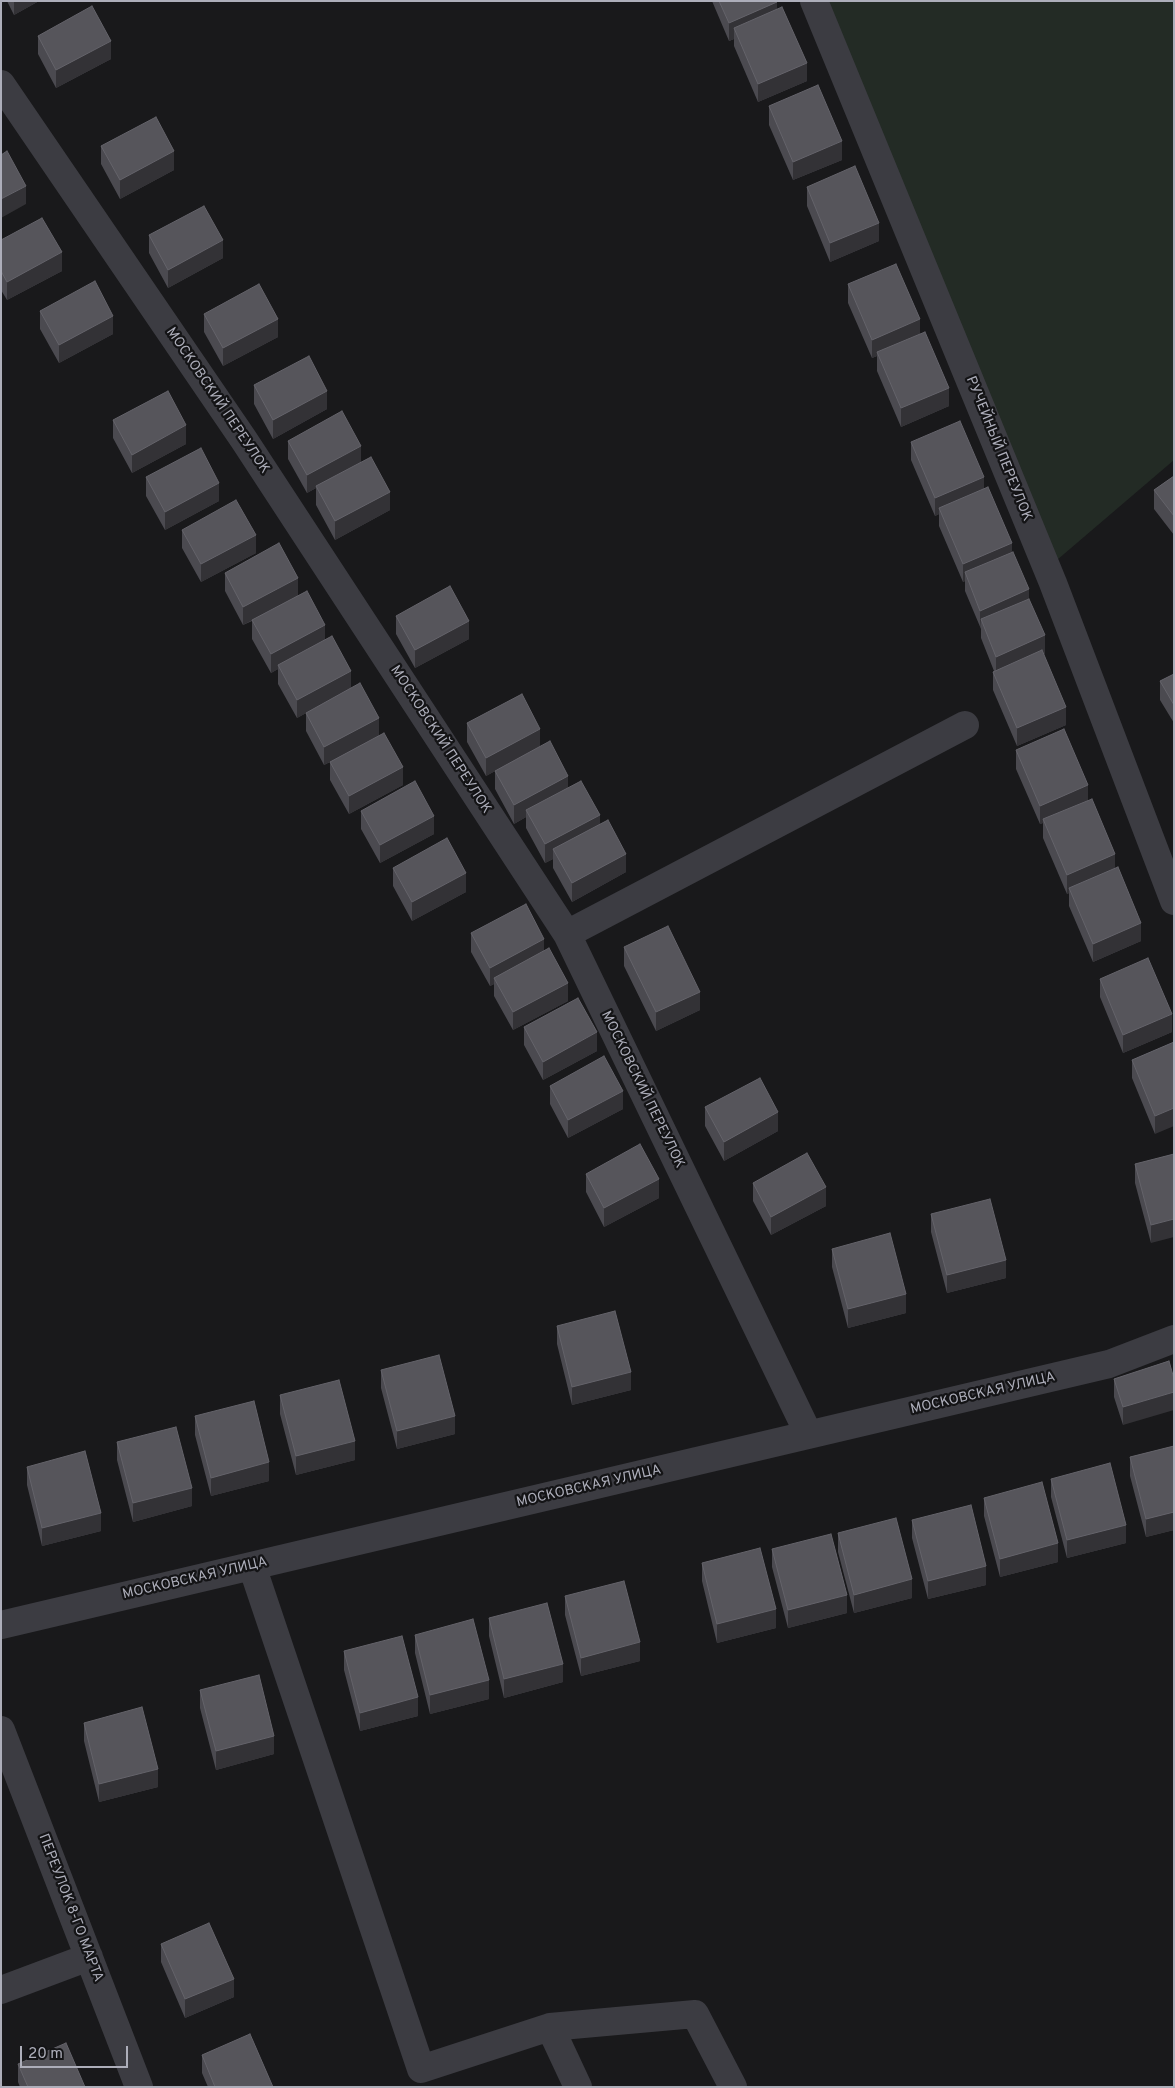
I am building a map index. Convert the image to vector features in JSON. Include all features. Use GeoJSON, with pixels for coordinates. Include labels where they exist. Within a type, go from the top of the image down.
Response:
{"type":"FeatureCollection","features":[{"type":"Feature","properties":{"kind":"street","name":"РУЧЕЙНЫЙ ПЕРЕУЛОК"},"geometry":{"type":"LineString","coordinates":[[814,1],[1053,583],[1174,901]]}},
{"type":"Feature","properties":{"kind":"street","name":"МОСКОВСКИЙ ПЕРЕУЛОК"},"geometry":{"type":"LineString","coordinates":[[1,84],[244,440],[567,934],[808,1435]]}},
{"type":"Feature","properties":{"kind":"street"},"geometry":{"type":"LineString","coordinates":[[567,934],[965,725]]}},
{"type":"Feature","properties":{"kind":"street","name":"МОСКОВСКАЯ УЛИЦА"},"geometry":{"type":"LineString","coordinates":[[1,1625],[1109,1364],[1174,1339]]}},
{"type":"Feature","properties":{"kind":"street"},"geometry":{"type":"LineString","coordinates":[[252,1566],[421,2069],[550,2027],[695,2014],[733,2087]]}},
{"type":"Feature","properties":{"kind":"street","name":"ПЕРЕУЛОК 8-ГО МАРТА"},"geometry":{"type":"LineString","coordinates":[[1,1730],[140,2087]]}},
{"type":"Feature","properties":{"kind":"street"},"geometry":{"type":"LineString","coordinates":[[1,1990],[89,1957]]}},
{"type":"Feature","properties":{"kind":"street"},"geometry":{"type":"LineString","coordinates":[[550,2027],[578,2087]]}},
{"type":"Feature","properties":{"kind":"shaded area"},"geometry":{"type":"Polygon","coordinates":[[[828,1],[1174,1],[1174,460],[1057,560],[828,1]]]}},
{"type":"Feature","properties":{"kind":"building"},"geometry":{"type":"Polygon","coordinates":[[[719,1],[777,1],[777,2],[729,23],[719,1]]]}},
{"type":"Feature","properties":{"kind":"building"},"geometry":{"type":"Polygon","coordinates":[[[92,6],[111,41],[56,70],[38,36],[92,6]]]}},
{"type":"Feature","properties":{"kind":"building"},"geometry":{"type":"Polygon","coordinates":[[[782,7],[807,63],[758,84],[734,28],[782,7]]]}},
{"type":"Feature","properties":{"kind":"building"},"geometry":{"type":"Polygon","coordinates":[[[818,85],[842,141],[793,162],[769,106],[818,85]]]}},
{"type":"Feature","properties":{"kind":"building"},"geometry":{"type":"Polygon","coordinates":[[[156,117],[174,151],[120,180],[101,146],[156,117]]]}},
{"type":"Feature","properties":{"kind":"building"},"geometry":{"type":"Polygon","coordinates":[[[7,151],[26,186],[1,199],[1,155],[7,151]]]}},
{"type":"Feature","properties":{"kind":"building"},"geometry":{"type":"Polygon","coordinates":[[[855,166],[879,223],[830,243],[807,187],[855,166]]]}},
{"type":"Feature","properties":{"kind":"building"},"geometry":{"type":"Polygon","coordinates":[[[204,206],[223,240],[168,270],[149,235],[204,206]]]}},
{"type":"Feature","properties":{"kind":"building"},"geometry":{"type":"Polygon","coordinates":[[[42,218],[62,252],[7,282],[1,271],[1,240],[42,218]]]}},
{"type":"Feature","properties":{"kind":"building"},"geometry":{"type":"Polygon","coordinates":[[[896,264],[920,319],[872,340],[848,284],[896,264]]]}},
{"type":"Feature","properties":{"kind":"building"},"geometry":{"type":"Polygon","coordinates":[[[95,281],[113,316],[59,345],[40,311],[95,281]]]}},
{"type":"Feature","properties":{"kind":"building"},"geometry":{"type":"Polygon","coordinates":[[[259,284],[278,319],[223,348],[204,314],[259,284]]]}},
{"type":"Feature","properties":{"kind":"building"},"geometry":{"type":"Polygon","coordinates":[[[925,332],[949,388],[901,408],[877,352],[925,332]]]}},
{"type":"Feature","properties":{"kind":"building"},"geometry":{"type":"Polygon","coordinates":[[[309,356],[327,391],[273,420],[254,385],[309,356]]]}},
{"type":"Feature","properties":{"kind":"building"},"geometry":{"type":"Polygon","coordinates":[[[168,391],[186,425],[132,455],[113,420],[168,391]]]}},
{"type":"Feature","properties":{"kind":"building"},"geometry":{"type":"Polygon","coordinates":[[[342,411],[361,446],[307,475],[288,441],[342,411]]]}},
{"type":"Feature","properties":{"kind":"building"},"geometry":{"type":"Polygon","coordinates":[[[960,421],[984,477],[935,498],[911,442],[960,421]]]}},
{"type":"Feature","properties":{"kind":"building"},"geometry":{"type":"Polygon","coordinates":[[[201,448],[219,483],[165,512],[146,477],[201,448]]]}},
{"type":"Feature","properties":{"kind":"building"},"geometry":{"type":"Polygon","coordinates":[[[371,457],[390,492],[335,521],[316,486],[371,457]]]}},
{"type":"Feature","properties":{"kind":"building"},"geometry":{"type":"Polygon","coordinates":[[[1174,476],[1174,516],[1154,490],[1174,476]]]}},
{"type":"Feature","properties":{"kind":"building"},"geometry":{"type":"Polygon","coordinates":[[[988,487],[1012,543],[963,564],[939,508],[988,487]]]}},
{"type":"Feature","properties":{"kind":"building"},"geometry":{"type":"Polygon","coordinates":[[[236,500],[256,535],[201,564],[182,530],[236,500]]]}},
{"type":"Feature","properties":{"kind":"building"},"geometry":{"type":"Polygon","coordinates":[[[279,543],[298,578],[243,607],[225,573],[279,543]]]}},
{"type":"Feature","properties":{"kind":"building"},"geometry":{"type":"Polygon","coordinates":[[[1013,552],[1029,589],[980,611],[965,572],[1013,552]]]}},
{"type":"Feature","properties":{"kind":"building"},"geometry":{"type":"Polygon","coordinates":[[[450,586],[469,621],[415,650],[396,616],[450,586]]]}},
{"type":"Feature","properties":{"kind":"building"},"geometry":{"type":"Polygon","coordinates":[[[307,591],[325,625],[271,654],[252,620],[307,591]]]}},
{"type":"Feature","properties":{"kind":"building"},"geometry":{"type":"Polygon","coordinates":[[[1029,599],[1045,635],[996,657],[981,619],[1029,599]]]}},
{"type":"Feature","properties":{"kind":"building"},"geometry":{"type":"Polygon","coordinates":[[[332,636],[351,671],[297,700],[278,665],[332,636]]]}},
{"type":"Feature","properties":{"kind":"building"},"geometry":{"type":"Polygon","coordinates":[[[1042,650],[1066,707],[1017,728],[993,672],[1042,650]]]}},
{"type":"Feature","properties":{"kind":"building"},"geometry":{"type":"Polygon","coordinates":[[[1174,674],[1174,705],[1160,681],[1174,674]]]}},
{"type":"Feature","properties":{"kind":"building"},"geometry":{"type":"Polygon","coordinates":[[[360,683],[379,718],[324,747],[306,713],[360,683]]]}},
{"type":"Feature","properties":{"kind":"building"},"geometry":{"type":"Polygon","coordinates":[[[522,694],[540,729],[486,758],[467,723],[522,694]]]}},
{"type":"Feature","properties":{"kind":"building"},"geometry":{"type":"Polygon","coordinates":[[[1064,729],[1088,785],[1040,806],[1016,750],[1064,729]]]}},
{"type":"Feature","properties":{"kind":"building"},"geometry":{"type":"Polygon","coordinates":[[[384,733],[403,767],[349,796],[330,762],[384,733]]]}},
{"type":"Feature","properties":{"kind":"building"},"geometry":{"type":"Polygon","coordinates":[[[550,741],[568,776],[514,805],[495,771],[550,741]]]}},
{"type":"Feature","properties":{"kind":"building"},"geometry":{"type":"Polygon","coordinates":[[[415,781],[434,816],[380,845],[361,811],[415,781]]]}},
{"type":"Feature","properties":{"kind":"building"},"geometry":{"type":"Polygon","coordinates":[[[581,781],[600,815],[545,844],[526,810],[581,781]]]}},
{"type":"Feature","properties":{"kind":"building"},"geometry":{"type":"Polygon","coordinates":[[[1092,799],[1115,854],[1067,875],[1043,819],[1092,799]]]}},
{"type":"Feature","properties":{"kind":"building"},"geometry":{"type":"Polygon","coordinates":[[[608,820],[626,854],[572,883],[553,849],[608,820]]]}},
{"type":"Feature","properties":{"kind":"building"},"geometry":{"type":"Polygon","coordinates":[[[447,838],[466,873],[412,902],[393,868],[447,838]]]}},
{"type":"Feature","properties":{"kind":"building"},"geometry":{"type":"Polygon","coordinates":[[[1118,867],[1141,923],[1093,944],[1069,888],[1118,867]]]}},
{"type":"Feature","properties":{"kind":"building"},"geometry":{"type":"Polygon","coordinates":[[[526,904],[544,939],[490,968],[471,933],[526,904]]]}},
{"type":"Feature","properties":{"kind":"building"},"geometry":{"type":"Polygon","coordinates":[[[668,926],[700,992],[656,1012],[624,947],[668,926]]]}},
{"type":"Feature","properties":{"kind":"building"},"geometry":{"type":"Polygon","coordinates":[[[549,948],[568,983],[513,1012],[494,978],[549,948]]]}},
{"type":"Feature","properties":{"kind":"building"},"geometry":{"type":"Polygon","coordinates":[[[1148,958],[1172,1014],[1123,1035],[1100,979],[1148,958]]]}},
{"type":"Feature","properties":{"kind":"building"},"geometry":{"type":"Polygon","coordinates":[[[578,998],[597,1032],[543,1062],[524,1027],[578,998]]]}},
{"type":"Feature","properties":{"kind":"building"},"geometry":{"type":"Polygon","coordinates":[[[1174,1042],[1174,1108],[1155,1116],[1132,1060],[1174,1042]]]}},
{"type":"Feature","properties":{"kind":"building"},"geometry":{"type":"Polygon","coordinates":[[[604,1056],[623,1091],[568,1120],[550,1086],[604,1056]]]}},
{"type":"Feature","properties":{"kind":"building"},"geometry":{"type":"Polygon","coordinates":[[[760,1078],[778,1112],[724,1142],[705,1107],[760,1078]]]}},
{"type":"Feature","properties":{"kind":"building"},"geometry":{"type":"Polygon","coordinates":[[[640,1144],[659,1179],[604,1208],[586,1174],[640,1144]]]}},
{"type":"Feature","properties":{"kind":"building"},"geometry":{"type":"Polygon","coordinates":[[[807,1153],[826,1187],[771,1217],[753,1183],[807,1153]]]}},
{"type":"Feature","properties":{"kind":"building"},"geometry":{"type":"Polygon","coordinates":[[[1174,1154],[1174,1219],[1151,1225],[1135,1164],[1174,1154]]]}},
{"type":"Feature","properties":{"kind":"building"},"geometry":{"type":"Polygon","coordinates":[[[990,1199],[1006,1260],[947,1275],[931,1214],[990,1199]]]}},
{"type":"Feature","properties":{"kind":"building"},"geometry":{"type":"Polygon","coordinates":[[[890,1233],[906,1294],[848,1309],[832,1249],[890,1233]]]}},
{"type":"Feature","properties":{"kind":"building"},"geometry":{"type":"Polygon","coordinates":[[[615,1311],[631,1372],[572,1387],[557,1326],[615,1311]]]}},
{"type":"Feature","properties":{"kind":"building"},"geometry":{"type":"Polygon","coordinates":[[[439,1355],[455,1416],[397,1431],[381,1370],[439,1355]]]}},
{"type":"Feature","properties":{"kind":"building"},"geometry":{"type":"Polygon","coordinates":[[[1169,1361],[1174,1379],[1174,1392],[1123,1407],[1114,1379],[1169,1361]]]}},
{"type":"Feature","properties":{"kind":"building"},"geometry":{"type":"Polygon","coordinates":[[[339,1380],[355,1441],[296,1456],[280,1395],[339,1380]]]}},
{"type":"Feature","properties":{"kind":"building"},"geometry":{"type":"Polygon","coordinates":[[[254,1401],[269,1462],[211,1478],[195,1416],[254,1401]]]}},
{"type":"Feature","properties":{"kind":"building"},"geometry":{"type":"Polygon","coordinates":[[[176,1427],[192,1488],[133,1503],[117,1442],[176,1427]]]}},
{"type":"Feature","properties":{"kind":"building"},"geometry":{"type":"Polygon","coordinates":[[[1174,1446],[1174,1512],[1146,1519],[1130,1457],[1174,1446]]]}},
{"type":"Feature","properties":{"kind":"building"},"geometry":{"type":"Polygon","coordinates":[[[85,1451],[101,1513],[42,1528],[27,1467],[85,1451]]]}},
{"type":"Feature","properties":{"kind":"building"},"geometry":{"type":"Polygon","coordinates":[[[1110,1463],[1126,1525],[1067,1540],[1051,1479],[1110,1463]]]}},
{"type":"Feature","properties":{"kind":"building"},"geometry":{"type":"Polygon","coordinates":[[[1042,1482],[1058,1543],[1000,1559],[984,1498],[1042,1482]]]}},
{"type":"Feature","properties":{"kind":"building"},"geometry":{"type":"Polygon","coordinates":[[[971,1505],[986,1566],[928,1581],[912,1520],[971,1505]]]}},
{"type":"Feature","properties":{"kind":"building"},"geometry":{"type":"Polygon","coordinates":[[[896,1518],[912,1579],[854,1595],[838,1533],[896,1518]]]}},
{"type":"Feature","properties":{"kind":"building"},"geometry":{"type":"Polygon","coordinates":[[[831,1534],[847,1595],[788,1610],[772,1549],[831,1534]]]}},
{"type":"Feature","properties":{"kind":"building"},"geometry":{"type":"Polygon","coordinates":[[[760,1548],[776,1609],[717,1624],[702,1563],[760,1548]]]}},
{"type":"Feature","properties":{"kind":"building"},"geometry":{"type":"Polygon","coordinates":[[[624,1581],[640,1642],[581,1658],[565,1596],[624,1581]]]}},
{"type":"Feature","properties":{"kind":"building"},"geometry":{"type":"Polygon","coordinates":[[[547,1603],[563,1664],[504,1679],[489,1618],[547,1603]]]}},
{"type":"Feature","properties":{"kind":"building"},"geometry":{"type":"Polygon","coordinates":[[[473,1619],[489,1680],[430,1695],[415,1635],[473,1619]]]}},
{"type":"Feature","properties":{"kind":"building"},"geometry":{"type":"Polygon","coordinates":[[[402,1636],[418,1697],[360,1713],[344,1651],[402,1636]]]}},
{"type":"Feature","properties":{"kind":"building"},"geometry":{"type":"Polygon","coordinates":[[[259,1675],[274,1736],[216,1751],[200,1690],[259,1675]]]}},
{"type":"Feature","properties":{"kind":"building"},"geometry":{"type":"Polygon","coordinates":[[[142,1707],[158,1769],[99,1784],[84,1723],[142,1707]]]}},
{"type":"Feature","properties":{"kind":"building"},"geometry":{"type":"Polygon","coordinates":[[[209,1923],[234,1979],[185,1999],[161,1944],[209,1923]]]}},
{"type":"Feature","properties":{"kind":"building"},"geometry":{"type":"Polygon","coordinates":[[[250,2034],[273,2087],[215,2087],[202,2055],[250,2034]]]}},
{"type":"Feature","properties":{"kind":"building"},"geometry":{"type":"Polygon","coordinates":[[[66,2043],[85,2087],[28,2087],[18,2064],[66,2043]]]}}]}
